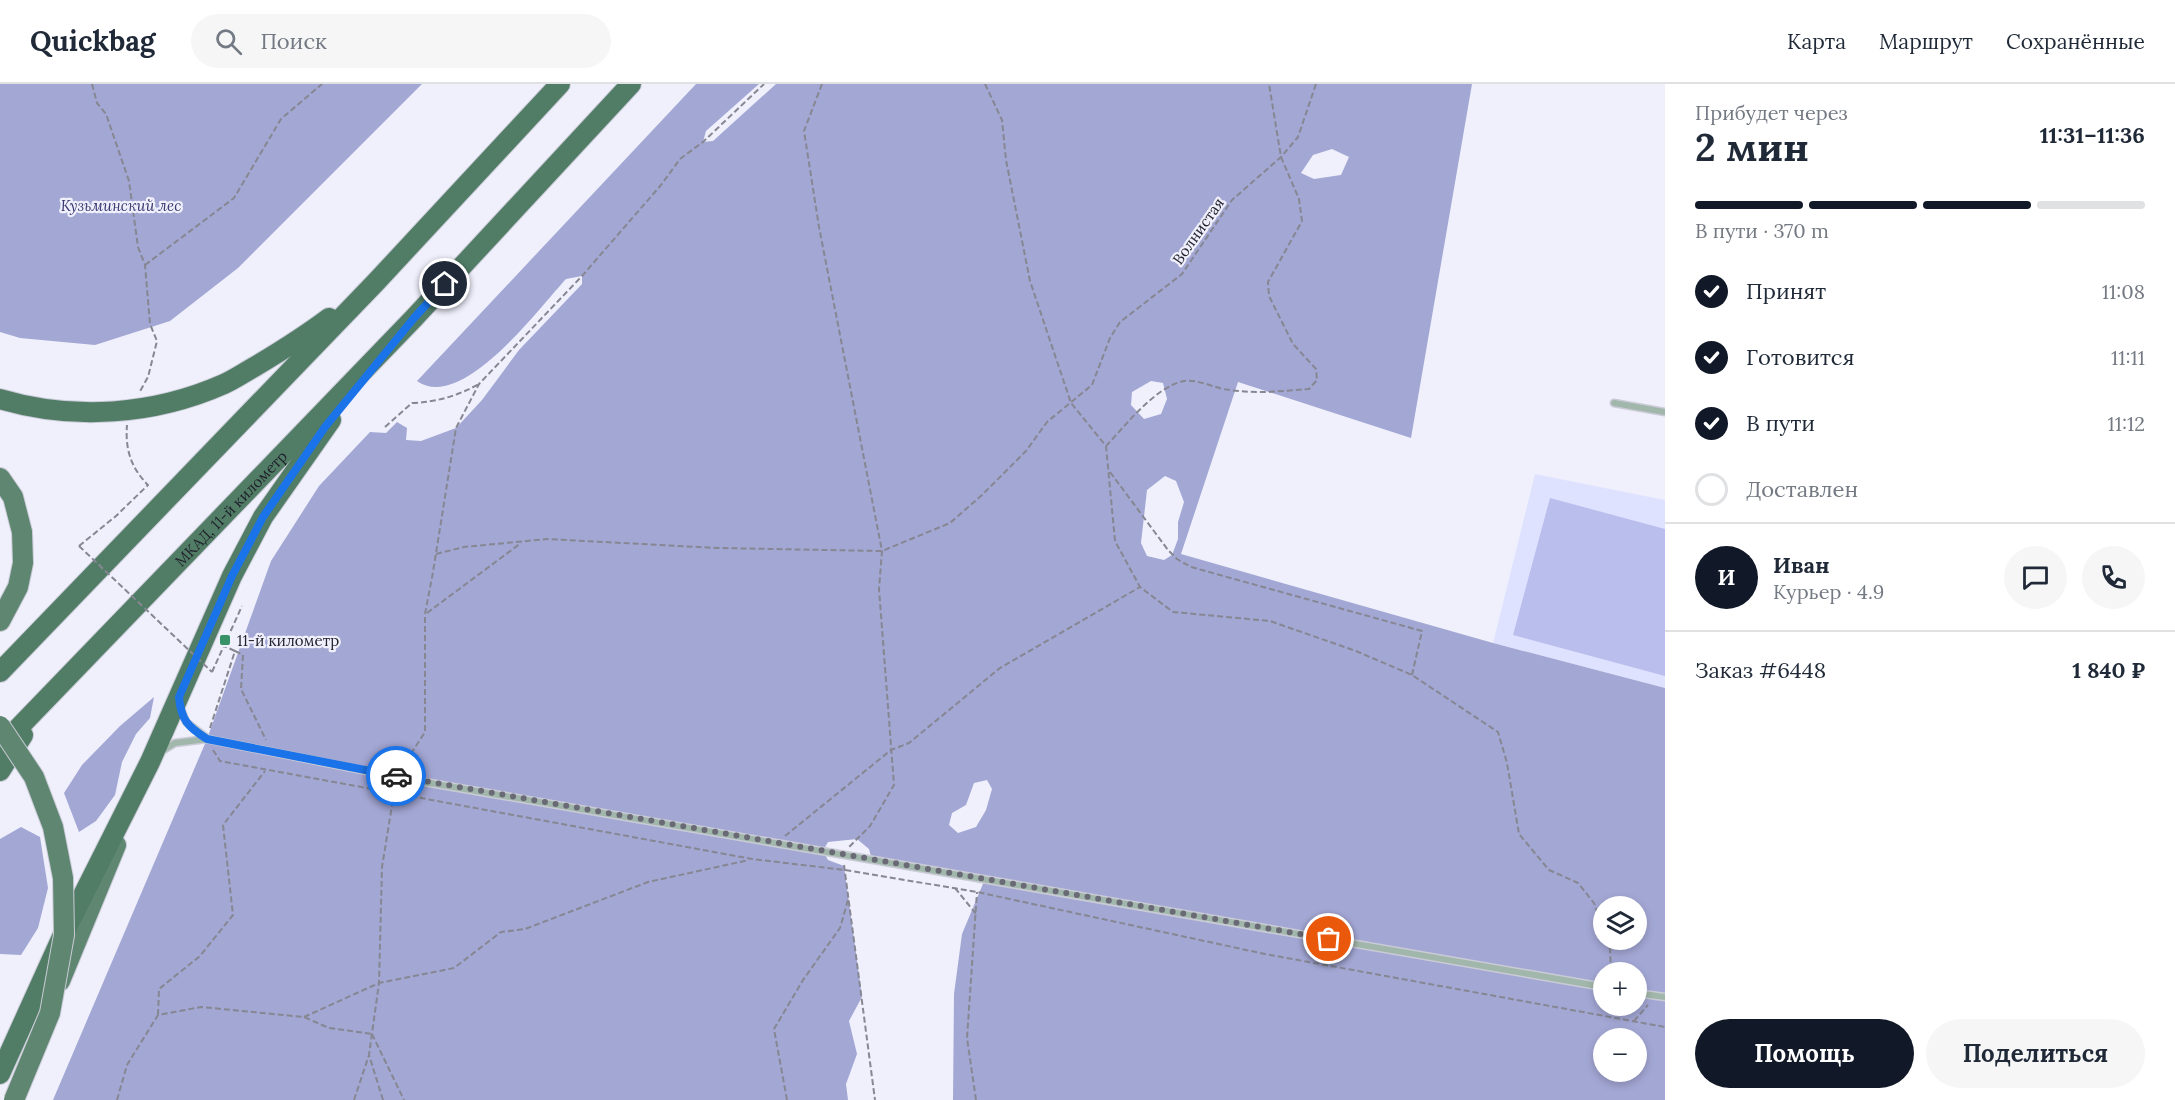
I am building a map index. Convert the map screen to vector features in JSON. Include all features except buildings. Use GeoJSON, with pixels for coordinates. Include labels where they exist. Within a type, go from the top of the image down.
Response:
{"type":"FeatureCollection","features":[{"type":"Feature","properties":{"kind":"highway"},"geometry":{"type":"LineString","coordinates":[[0,672],[376,282],[560,84]]}},
{"type":"Feature","properties":{"kind":"highway","name":"МКАД, 11-й километр"},"geometry":{"type":"LineString","coordinates":[[0,747],[414,318],[631,84]]}},
{"type":"Feature","properties":{"kind":"highway"},"geometry":{"type":"LineString","coordinates":[[0,399],[27,407],[78,413],[128,411],[175,402],[225,384],[300,340],[376,282]]}},
{"type":"Feature","properties":{"kind":"highway"},"geometry":{"type":"LineString","coordinates":[[0,1074],[61,939],[150,762],[232,576],[263,517],[325,427],[414,318]]}},
{"type":"Feature","properties":{"kind":"highway"},"geometry":{"type":"LineString","coordinates":[[0,771],[44,703]]}},
{"type":"Feature","properties":{"kind":"main road"},"geometry":{"type":"LineString","coordinates":[[0,478],[13,497],[22,532],[23,563],[18,587],[0,621]]}},
{"type":"Feature","properties":{"kind":"main road"},"geometry":{"type":"LineString","coordinates":[[0,665],[21,650]]}},
{"type":"Feature","properties":{"kind":"main road"},"geometry":{"type":"LineString","coordinates":[[0,726],[34,777],[53,827],[63,890],[64,935],[50,1013],[12,1100]]}},
{"type":"Feature","properties":{"kind":"main road"},"geometry":{"type":"LineString","coordinates":[[12,1100],[105,876],[137,789]]}},
{"type":"Feature","properties":{"kind":"lane"},"geometry":{"type":"LineString","coordinates":[[1614,403],[1665,412]]}},
{"type":"Feature","properties":{"kind":"lane"},"geometry":{"type":"LineString","coordinates":[[179,697],[180,711],[186,722],[207,739]]}},
{"type":"Feature","properties":{"kind":"lane"},"geometry":{"type":"LineString","coordinates":[[150,762],[165,748],[175,743],[207,739],[407,778],[1593,985]]}},
{"type":"Feature","properties":{"kind":"lane"},"geometry":{"type":"LineString","coordinates":[[1647,995],[1665,997]]}},
{"type":"Feature","properties":{"kind":"path"},"geometry":{"type":"LineString","coordinates":[[92,84],[97,103],[106,114],[129,181],[138,247],[145,265],[150,324],[157,341],[148,377],[128,411],[126,437],[129,454],[137,474],[148,485],[116,516],[79,546],[212,672],[242,606]]}},
{"type":"Feature","properties":{"kind":"path"},"geometry":{"type":"LineString","coordinates":[[145,265],[234,198],[281,119],[322,84]]}},
{"type":"Feature","properties":{"kind":"path"},"geometry":{"type":"LineString","coordinates":[[354,1100],[369,1055],[379,983],[382,867],[394,794],[407,778],[405,763],[425,732],[425,614],[456,428],[479,384],[582,276],[661,185],[680,159],[703,142],[764,84]]}},
{"type":"Feature","properties":{"kind":"path"},"geometry":{"type":"LineString","coordinates":[[822,84],[804,131],[819,227],[882,551],[879,589],[894,785],[870,826],[842,854]]}},
{"type":"Feature","properties":{"kind":"path"},"geometry":{"type":"LineString","coordinates":[[985,84],[1002,120],[1006,160],[1030,281],[1071,403],[1106,446],[1116,541],[1140,587],[1173,612],[1270,621],[1356,651],[1412,675],[1498,732],[1507,763],[1519,834],[1549,870],[1578,883],[1593,902]]}},
{"type":"Feature","properties":{"kind":"path"},"geometry":{"type":"LineString","coordinates":[[1106,446],[1138,412],[1165,390],[1185,381],[1255,393],[1310,389],[1317,380],[1316,369],[1293,344],[1269,296],[1268,282],[1302,221],[1299,199],[1281,157],[1269,84]]}},
{"type":"Feature","properties":{"kind":"path","name":"Волнистая"},"geometry":{"type":"LineString","coordinates":[[1071,403],[1092,385],[1110,338],[1120,322],[1182,274],[1232,200],[1281,157],[1298,137],[1316,84]]}},
{"type":"Feature","properties":{"kind":"path"},"geometry":{"type":"LineString","coordinates":[[384,428],[412,403],[433,402],[463,393],[479,384]]}},
{"type":"Feature","properties":{"kind":"path"},"geometry":{"type":"LineString","coordinates":[[435,554],[464,547],[547,539],[717,548],[882,551],[950,523],[1026,451],[1047,422],[1071,403]]}},
{"type":"Feature","properties":{"kind":"path"},"geometry":{"type":"LineString","coordinates":[[1109,471],[1168,550],[1177,559],[1191,567],[1422,631],[1412,675]]}},
{"type":"Feature","properties":{"kind":"path"},"geometry":{"type":"LineString","coordinates":[[425,614],[523,542]]}},
{"type":"Feature","properties":{"kind":"path"},"geometry":{"type":"LineString","coordinates":[[776,843],[891,750],[909,743],[1000,668],[1140,587]]}},
{"type":"Feature","properties":{"kind":"path"},"geometry":{"type":"LineString","coordinates":[[224,646],[243,655],[241,689],[271,752]]}},
{"type":"Feature","properties":{"kind":"path"},"geometry":{"type":"LineString","coordinates":[[235,651],[207,739],[220,761],[752,859],[845,870],[977,892],[1265,954],[1665,1027]]}},
{"type":"Feature","properties":{"kind":"path"},"geometry":{"type":"LineString","coordinates":[[117,1100],[127,1065],[158,1015],[159,988],[200,956],[233,915],[223,825],[266,770]]}},
{"type":"Feature","properties":{"kind":"path"},"geometry":{"type":"LineString","coordinates":[[304,1017],[379,983],[454,968],[501,932],[525,929],[648,882],[752,859]]}},
{"type":"Feature","properties":{"kind":"path"},"geometry":{"type":"LineString","coordinates":[[845,870],[875,1100]]}},
{"type":"Feature","properties":{"kind":"path"},"geometry":{"type":"LineString","coordinates":[[955,888],[976,914]]}},
{"type":"Feature","properties":{"kind":"path"},"geometry":{"type":"LineString","coordinates":[[976,1100],[967,1038],[977,892]]}},
{"type":"Feature","properties":{"kind":"path"},"geometry":{"type":"LineString","coordinates":[[787,1100],[774,1029],[803,980],[840,928],[849,898]]}},
{"type":"Feature","properties":{"kind":"path"},"geometry":{"type":"LineString","coordinates":[[1634,1021],[1656,996]]}},
{"type":"Feature","properties":{"kind":"path"},"geometry":{"type":"LineString","coordinates":[[158,1015],[201,1007],[304,1017],[329,1028],[372,1034]]}},
{"type":"Feature","properties":{"kind":"path"},"geometry":{"type":"LineString","coordinates":[[372,1034],[404,1100]]}},
{"type":"Feature","properties":{"kind":"path"},"geometry":{"type":"LineString","coordinates":[[369,1055],[383,1100]]}},
{"type":"Feature","properties":{"kind":"shaded area"},"geometry":{"type":"Polygon","coordinates":[[[1535,474],[1665,500],[1665,688],[1493,643],[1535,474]]]}},
{"type":"Feature","properties":{"kind":"green space","name":"Кузьминский лес"},"geometry":{"type":"Polygon","coordinates":[[[0,84],[422,84],[238,268],[170,321],[95,345],[20,338],[0,332],[0,84]]]}},
{"type":"Feature","properties":{"kind":"green space"},"geometry":{"type":"Polygon","coordinates":[[[696,84],[759,84],[706,131],[703,142],[713,141],[776,84],[1472,84],[1411,438],[1238,382],[1181,554],[1493,643],[1665,688],[1665,1100],[953,1100],[954,994],[962,934],[985,879],[872,860],[869,849],[857,839],[828,842],[823,851],[828,860],[844,866],[862,997],[849,1021],[857,1054],[846,1084],[848,1100],[53,1100],[207,739],[271,561],[319,486],[370,432],[386,433],[397,422],[407,428],[406,440],[421,441],[456,428],[482,400],[519,350],[582,284],[582,276],[566,279],[519,332],[477,370],[455,383],[435,387],[417,381],[696,84]],[[1332,149],[1313,155],[1301,173],[1314,179],[1341,175],[1349,157],[1332,149]],[[1151,381],[1132,392],[1131,405],[1144,419],[1161,414],[1167,399],[1163,383],[1151,381]],[[1165,476],[1147,490],[1141,543],[1147,556],[1164,560],[1172,555],[1178,539],[1178,522],[1184,502],[1176,481],[1165,476]],[[987,780],[974,783],[966,805],[952,813],[949,825],[958,833],[976,827],[986,810],[992,789],[987,780]]]}},
{"type":"Feature","properties":{"kind":"green space"},"geometry":{"type":"Polygon","coordinates":[[[154,697],[150,718],[136,734],[122,762],[115,795],[96,821],[79,832],[64,793],[82,765],[120,726],[154,697]]]}},
{"type":"Feature","properties":{"kind":"green space"},"geometry":{"type":"Polygon","coordinates":[[[21,827],[40,837],[48,888],[38,928],[21,955],[0,954],[0,839],[21,827]]]}},
{"type":"Feature","properties":{"kind":"way so far"},"geometry":{"type":"LineString","coordinates":[[396,776],[1329,939]]}},
{"type":"Feature","properties":{"kind":"place","name":"11-й километр"},"geometry":{"type":"Point","coordinates":[225,640]}},
{"type":"Feature","properties":{"kind":"route"},"geometry":{"type":"LineString","coordinates":[[396,776],[207,739],[186,722],[180,711],[179,697],[232,576],[263,517],[325,427],[414,318],[445,284]]}}]}
